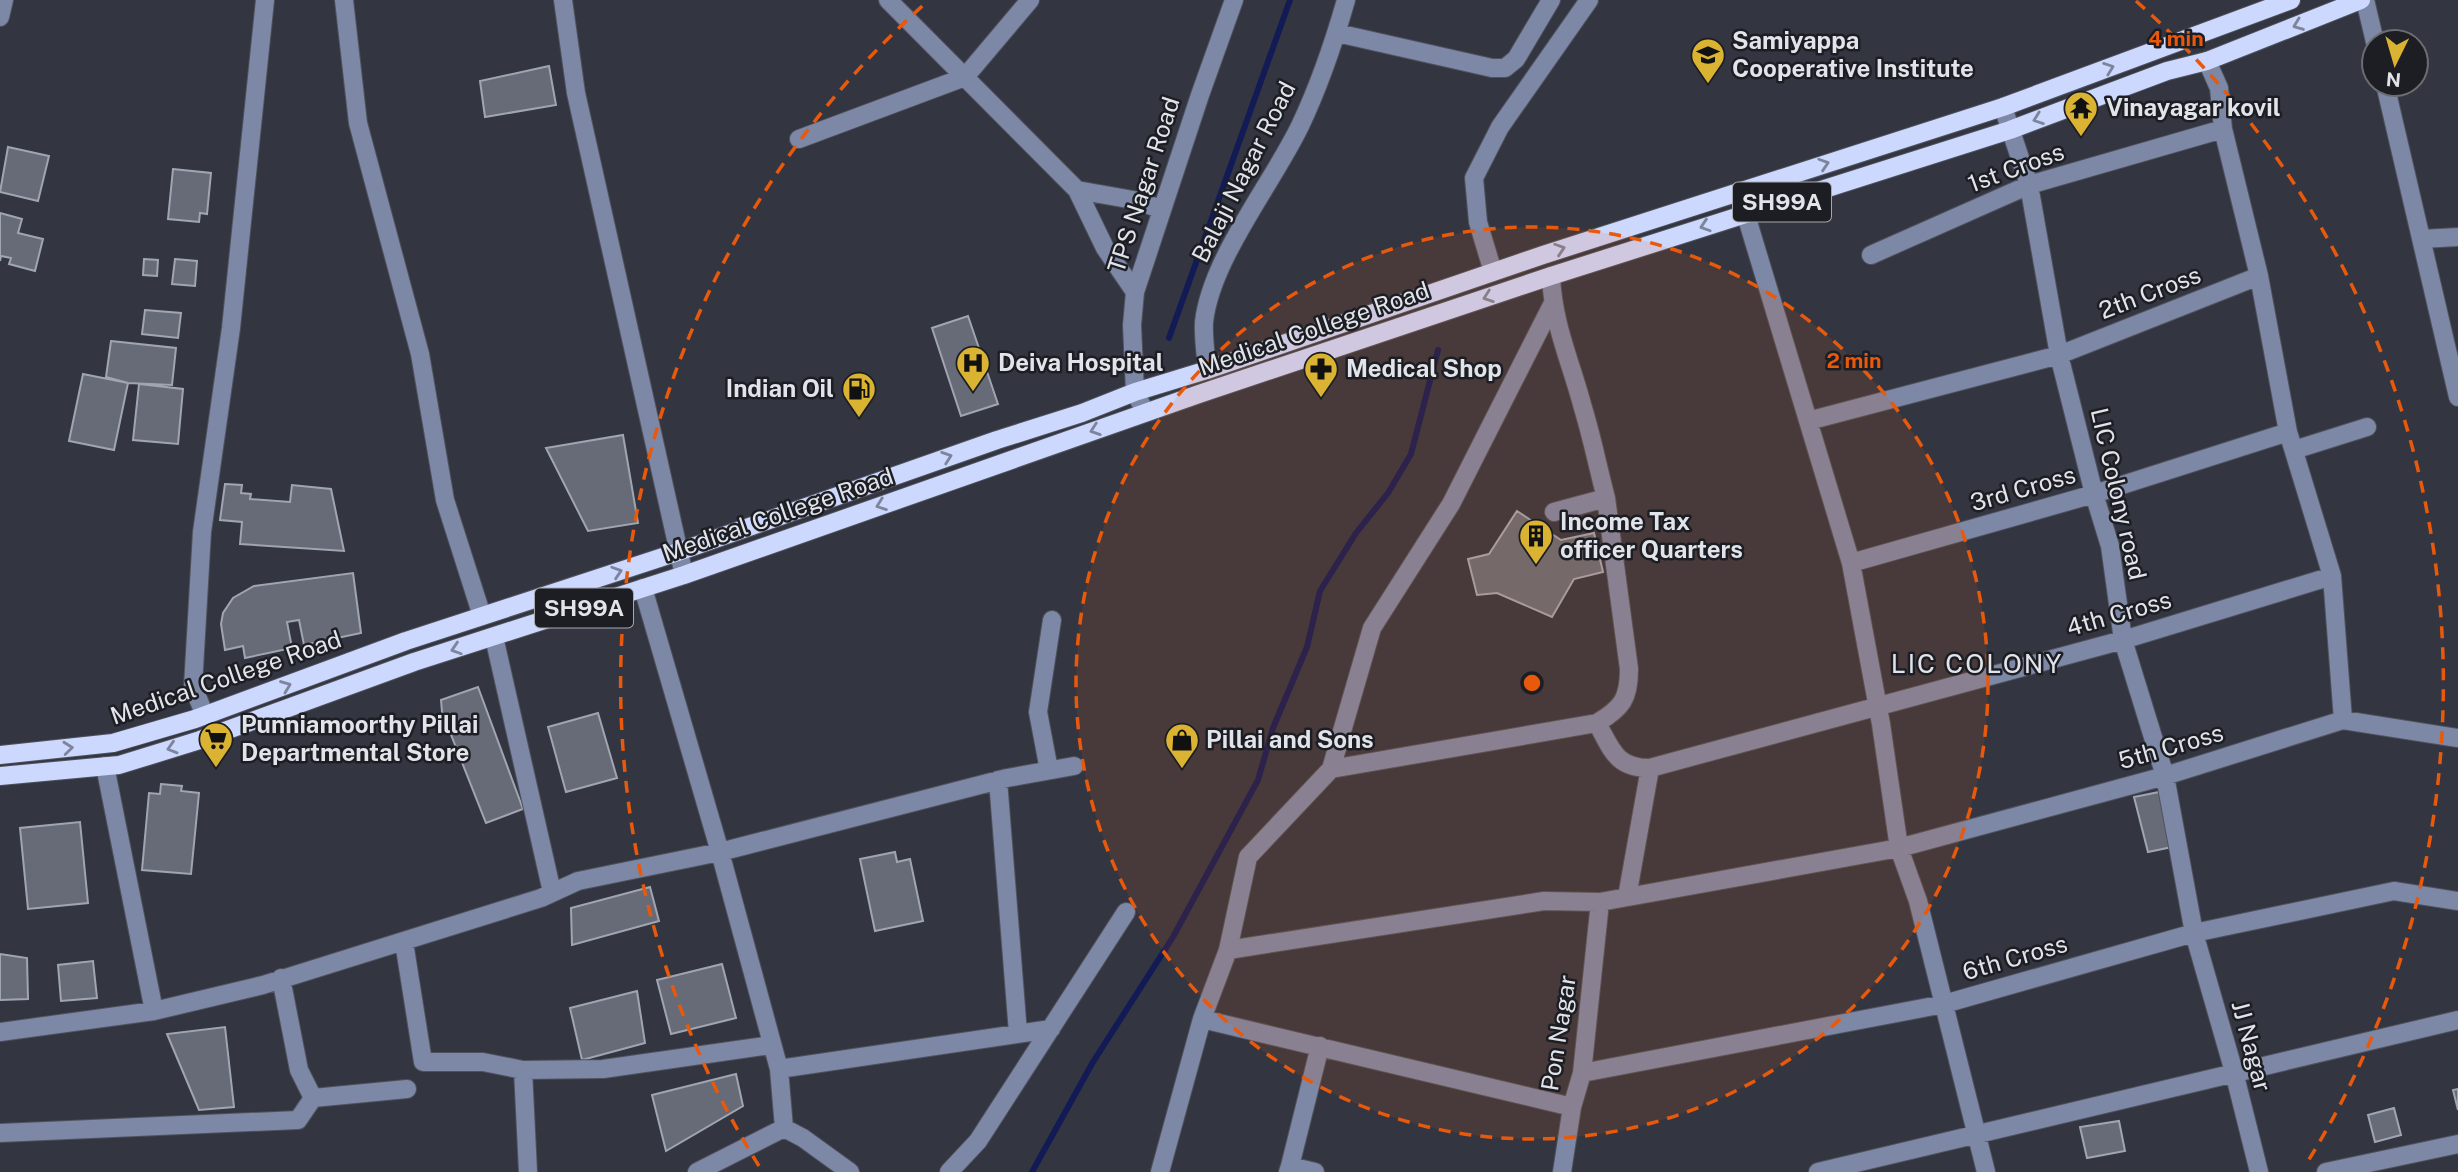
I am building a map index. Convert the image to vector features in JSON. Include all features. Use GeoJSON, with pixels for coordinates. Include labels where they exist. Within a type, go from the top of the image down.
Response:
{"type":"FeatureCollection","features":[{"type":"Feature","properties":{"kind":"main road","name":"Medical College Road"},"geometry":{"type":"LineString","coordinates":[[0,755],[113,743],[205,716],[406,641],[678,552],[997,440],[1082,413],[1135,391],[1159,386],[1493,272],[2003,107],[2291,0]]}},
{"type":"Feature","properties":{"kind":"main road","name":"Medical College Road"},"geometry":{"type":"LineString","coordinates":[[0,776],[119,765],[200,740],[402,667],[684,575],[1199,394],[1551,276],[2010,130],[2167,71],[2207,61],[2363,0]]}},
{"type":"Feature","properties":{"kind":"street"},"geometry":{"type":"LineString","coordinates":[[0,17],[4,0]]}},
{"type":"Feature","properties":{"kind":"street"},"geometry":{"type":"LineString","coordinates":[[205,716],[193,686],[202,533],[231,328],[265,0]]}},
{"type":"Feature","properties":{"kind":"street"},"geometry":{"type":"LineString","coordinates":[[344,0],[358,122],[420,354],[446,500],[482,616]]}},
{"type":"Feature","properties":{"kind":"street"},"geometry":{"type":"LineString","coordinates":[[563,0],[576,93],[684,575]]}},
{"type":"Feature","properties":{"kind":"street"},"geometry":{"type":"LineString","coordinates":[[888,0],[1077,190],[1105,248],[1135,292]]}},
{"type":"Feature","properties":{"kind":"street"},"geometry":{"type":"LineString","coordinates":[[799,139],[965,77],[1030,0]]}},
{"type":"Feature","properties":{"kind":"street","name":"TPS Nagar Road"},"geometry":{"type":"LineString","coordinates":[[1135,391],[1132,325],[1135,292],[1234,0]]}},
{"type":"Feature","properties":{"kind":"street","name":"Balaji Nagar Road"},"geometry":{"type":"LineString","coordinates":[[1201,372],[1204,322],[1214,282],[1300,126],[1346,0]]}},
{"type":"Feature","properties":{"kind":"street"},"geometry":{"type":"LineString","coordinates":[[1336,33],[1492,68],[1505,68],[1516,59],[1551,0]]}},
{"type":"Feature","properties":{"kind":"street"},"geometry":{"type":"LineString","coordinates":[[1493,272],[1478,222],[1474,178],[1500,127],[1589,0]]}},
{"type":"Feature","properties":{"kind":"street"},"geometry":{"type":"LineString","coordinates":[[2363,0],[2371,28]]}},
{"type":"Feature","properties":{"kind":"street"},"geometry":{"type":"LineString","coordinates":[[2207,61],[2219,88],[2223,129],[2259,276],[2288,432],[2332,576],[2343,720]]}},
{"type":"Feature","properties":{"kind":"street"},"geometry":{"type":"LineString","coordinates":[[2388,98],[2458,394]]}},
{"type":"Feature","properties":{"kind":"street","name":"LIC Colony road"},"geometry":{"type":"LineString","coordinates":[[2003,107],[2029,185],[2059,355],[2110,546],[2123,639],[2165,776],[2194,933]]}},
{"type":"Feature","properties":{"kind":"street","name":"1st Cross"},"geometry":{"type":"LineString","coordinates":[[1871,255],[2029,185],[2223,129]]}},
{"type":"Feature","properties":{"kind":"street"},"geometry":{"type":"LineString","coordinates":[[1077,190],[1139,201],[1162,210]]}},
{"type":"Feature","properties":{"kind":"street"},"geometry":{"type":"LineString","coordinates":[[1739,192],[1851,563],[1878,706],[1899,848],[1917,901],[1986,1172]]}},
{"type":"Feature","properties":{"kind":"street"},"geometry":{"type":"LineString","coordinates":[[2421,239],[2458,237]]}},
{"type":"Feature","properties":{"kind":"street"},"geometry":{"type":"LineString","coordinates":[[1331,769],[1597,723],[1617,711],[1629,691],[1629,669],[1606,498],[1583,406],[1564,353],[1552,305],[1551,276]]}},
{"type":"Feature","properties":{"kind":"street","name":"2th Cross"},"geometry":{"type":"LineString","coordinates":[[1808,421],[2059,355],[2259,276]]}},
{"type":"Feature","properties":{"kind":"street"},"geometry":{"type":"LineString","coordinates":[[1160,1172],[1202,1019],[1228,950],[1248,857],[1331,769],[1372,628],[1451,504],[1552,305]]}},
{"type":"Feature","properties":{"kind":"street"},"geometry":{"type":"LineString","coordinates":[[1135,391],[1152,410]]}},
{"type":"Feature","properties":{"kind":"street"},"geometry":{"type":"LineString","coordinates":[[2294,450],[2367,427]]}},
{"type":"Feature","properties":{"kind":"street","name":"3rd Cross"},"geometry":{"type":"LineString","coordinates":[[1851,563],[2094,494],[2288,432]]}},
{"type":"Feature","properties":{"kind":"street"},"geometry":{"type":"LineString","coordinates":[[1554,512],[1606,498]]}},
{"type":"Feature","properties":{"kind":"street","name":"4th Cross"},"geometry":{"type":"LineString","coordinates":[[1650,768],[2123,639],[2332,576]]}},
{"type":"Feature","properties":{"kind":"street"},"geometry":{"type":"LineString","coordinates":[[643,589],[720,852],[779,1069],[784,1128]]}},
{"type":"Feature","properties":{"kind":"street"},"geometry":{"type":"LineString","coordinates":[[1049,770],[1038,712],[1052,620]]}},
{"type":"Feature","properties":{"kind":"street"},"geometry":{"type":"LineString","coordinates":[[494,637],[552,892]]}},
{"type":"Feature","properties":{"kind":"street","name":"5th Cross"},"geometry":{"type":"LineString","coordinates":[[1228,950],[1544,901],[1600,902],[1899,848],[2165,776],[2343,720],[2458,738]]}},
{"type":"Feature","properties":{"kind":"street"},"geometry":{"type":"LineString","coordinates":[[1597,723],[1615,757],[1636,768],[1650,768],[1627,897]]}},
{"type":"Feature","properties":{"kind":"street"},"geometry":{"type":"LineString","coordinates":[[0,1032],[154,1011],[263,985],[404,942],[578,881],[720,852],[998,780],[1074,765]]}},
{"type":"Feature","properties":{"kind":"street"},"geometry":{"type":"LineString","coordinates":[[105,766],[154,1011]]}},
{"type":"Feature","properties":{"kind":"street"},"geometry":{"type":"LineString","coordinates":[[998,780],[1018,1034]]}},
{"type":"Feature","properties":{"kind":"street","name":"6th Cross"},"geometry":{"type":"LineString","coordinates":[[1583,1073],[1944,1004],[2194,933],[2394,891],[2458,901]]}},
{"type":"Feature","properties":{"kind":"street","name":"Pon Nagar"},"geometry":{"type":"LineString","coordinates":[[1562,1172],[1572,1107],[1583,1073],[1600,902]]}},
{"type":"Feature","properties":{"kind":"street"},"geometry":{"type":"LineString","coordinates":[[949,1172],[978,1141],[1125,912]]}},
{"type":"Feature","properties":{"kind":"street","name":"JJ Nagar"},"geometry":{"type":"LineString","coordinates":[[2194,933],[2234,1072],[2259,1172]]}},
{"type":"Feature","properties":{"kind":"street"},"geometry":{"type":"LineString","coordinates":[[404,942],[424,1062],[483,1062],[523,1070],[603,1069],[771,1045]]}},
{"type":"Feature","properties":{"kind":"street"},"geometry":{"type":"LineString","coordinates":[[281,978],[299,1069],[313,1098]]}},
{"type":"Feature","properties":{"kind":"street"},"geometry":{"type":"LineString","coordinates":[[1202,1019],[1572,1107]]}},
{"type":"Feature","properties":{"kind":"street"},"geometry":{"type":"LineString","coordinates":[[1818,1172],[2458,1020]]}},
{"type":"Feature","properties":{"kind":"street"},"geometry":{"type":"LineString","coordinates":[[779,1069],[1051,1029]]}},
{"type":"Feature","properties":{"kind":"street"},"geometry":{"type":"LineString","coordinates":[[1315,1172],[1289,1169],[1320,1046]]}},
{"type":"Feature","properties":{"kind":"street"},"geometry":{"type":"LineString","coordinates":[[523,1070],[528,1172]]}},
{"type":"Feature","properties":{"kind":"street"},"geometry":{"type":"LineString","coordinates":[[313,1098],[407,1089]]}},
{"type":"Feature","properties":{"kind":"street"},"geometry":{"type":"LineString","coordinates":[[0,1133],[298,1120],[313,1098]]}},
{"type":"Feature","properties":{"kind":"street"},"geometry":{"type":"LineString","coordinates":[[697,1172],[784,1128]]}},
{"type":"Feature","properties":{"kind":"street"},"geometry":{"type":"LineString","coordinates":[[784,1128],[803,1138],[850,1172]]}},
{"type":"Feature","properties":{"kind":"street"},"geometry":{"type":"LineString","coordinates":[[2326,1172],[2458,1144]]}},
{"type":"Feature","properties":{"kind":"building"},"geometry":{"type":"Polygon","coordinates":[[[549,66],[556,105],[485,117],[480,81],[549,66]]]}},
{"type":"Feature","properties":{"kind":"building"},"geometry":{"type":"Polygon","coordinates":[[[8,147],[49,156],[38,201],[0,192],[8,147]]]}},
{"type":"Feature","properties":{"kind":"building"},"geometry":{"type":"Polygon","coordinates":[[[173,169],[211,173],[207,214],[200,213],[199,222],[168,219],[173,169]]]}},
{"type":"Feature","properties":{"kind":"building"},"geometry":{"type":"Polygon","coordinates":[[[0,213],[22,219],[18,233],[43,239],[35,271],[9,264],[11,258],[1,256],[0,261],[0,213]]]}},
{"type":"Feature","properties":{"kind":"building"},"geometry":{"type":"Polygon","coordinates":[[[144,259],[158,260],[157,276],[143,275],[144,259]]]}},
{"type":"Feature","properties":{"kind":"building"},"geometry":{"type":"Polygon","coordinates":[[[175,259],[197,261],[195,286],[172,284],[175,259]]]}},
{"type":"Feature","properties":{"kind":"building"},"geometry":{"type":"Polygon","coordinates":[[[145,310],[181,313],[178,338],[142,334],[145,310]]]}},
{"type":"Feature","properties":{"kind":"building"},"geometry":{"type":"Polygon","coordinates":[[[968,316],[998,404],[961,416],[932,328],[968,316]]]}},
{"type":"Feature","properties":{"kind":"building"},"geometry":{"type":"Polygon","coordinates":[[[111,341],[176,348],[172,385],[128,383],[106,377],[111,341]]]}},
{"type":"Feature","properties":{"kind":"building"},"geometry":{"type":"Polygon","coordinates":[[[83,374],[128,383],[114,450],[69,441],[83,374]]]}},
{"type":"Feature","properties":{"kind":"building"},"geometry":{"type":"Polygon","coordinates":[[[139,384],[183,389],[178,444],[133,440],[139,384]]]}},
{"type":"Feature","properties":{"kind":"building"},"geometry":{"type":"Polygon","coordinates":[[[623,435],[638,523],[588,531],[546,448],[623,435]]]}},
{"type":"Feature","properties":{"kind":"building"},"geometry":{"type":"Polygon","coordinates":[[[225,484],[242,485],[241,493],[251,494],[250,499],[290,502],[292,485],[331,489],[344,551],[240,544],[242,522],[220,520],[225,484]]]}},
{"type":"Feature","properties":{"kind":"building","name":"Income Tax officer Quarters"},"geometry":{"type":"Polygon","coordinates":[[[1517,511],[1561,540],[1594,533],[1603,572],[1574,579],[1552,617],[1497,593],[1477,595],[1468,559],[1489,554],[1517,511]]]}},
{"type":"Feature","properties":{"kind":"building"},"geometry":{"type":"Polygon","coordinates":[[[353,573],[361,633],[304,645],[299,620],[287,622],[292,648],[245,658],[243,646],[225,650],[221,624],[223,613],[233,598],[254,586],[353,573]]]}},
{"type":"Feature","properties":{"kind":"building"},"geometry":{"type":"Polygon","coordinates":[[[478,687],[523,809],[486,823],[442,712],[441,700],[478,687]]]}},
{"type":"Feature","properties":{"kind":"building"},"geometry":{"type":"Polygon","coordinates":[[[598,713],[617,778],[566,792],[548,727],[598,713]]]}},
{"type":"Feature","properties":{"kind":"building"},"geometry":{"type":"Polygon","coordinates":[[[161,784],[182,786],[181,791],[199,793],[191,874],[142,870],[149,793],[160,794],[161,784]]]}},
{"type":"Feature","properties":{"kind":"building"},"geometry":{"type":"Polygon","coordinates":[[[2164,791],[2177,846],[2148,852],[2134,797],[2164,791]]]}},
{"type":"Feature","properties":{"kind":"building"},"geometry":{"type":"Polygon","coordinates":[[[80,822],[88,903],[28,909],[20,828],[80,822]]]}},
{"type":"Feature","properties":{"kind":"building"},"geometry":{"type":"Polygon","coordinates":[[[895,852],[897,862],[910,859],[923,921],[875,931],[860,859],[895,852]]]}},
{"type":"Feature","properties":{"kind":"building"},"geometry":{"type":"Polygon","coordinates":[[[650,887],[659,921],[572,945],[571,908],[650,887]]]}},
{"type":"Feature","properties":{"kind":"building"},"geometry":{"type":"Polygon","coordinates":[[[0,954],[27,958],[28,999],[0,1000],[0,954]]]}},
{"type":"Feature","properties":{"kind":"building"},"geometry":{"type":"Polygon","coordinates":[[[93,961],[97,998],[61,1001],[58,965],[93,961]]]}},
{"type":"Feature","properties":{"kind":"building"},"geometry":{"type":"Polygon","coordinates":[[[722,964],[736,1018],[671,1034],[657,980],[722,964]]]}},
{"type":"Feature","properties":{"kind":"building"},"geometry":{"type":"Polygon","coordinates":[[[637,991],[645,1043],[582,1060],[570,1008],[637,991]]]}},
{"type":"Feature","properties":{"kind":"building"},"geometry":{"type":"Polygon","coordinates":[[[225,1027],[234,1107],[199,1110],[167,1034],[225,1027]]]}},
{"type":"Feature","properties":{"kind":"building"},"geometry":{"type":"Polygon","coordinates":[[[736,1074],[743,1106],[666,1151],[652,1095],[736,1074]]]}},
{"type":"Feature","properties":{"kind":"building"},"geometry":{"type":"Polygon","coordinates":[[[2458,1089],[2458,1110],[2453,1090],[2458,1089]]]}},
{"type":"Feature","properties":{"kind":"building"},"geometry":{"type":"Polygon","coordinates":[[[2394,1108],[2401,1135],[2375,1142],[2368,1115],[2394,1108]]]}},
{"type":"Feature","properties":{"kind":"building"},"geometry":{"type":"Polygon","coordinates":[[[2119,1121],[2125,1151],[2087,1158],[2080,1127],[2119,1121]]]}},
{"type":"Feature","properties":{"kind":"waterway"},"geometry":{"type":"LineString","coordinates":[[1169,338],[1290,0]]}},
{"type":"Feature","properties":{"kind":"waterway"},"geometry":{"type":"LineString","coordinates":[[1032,1172],[1093,1062],[1173,937],[1258,780],[1273,728],[1307,647],[1320,591],[1356,533],[1388,493],[1411,454],[1438,350]]}},
{"type":"Feature","properties":{"kind":"place","name":"Samiyappa Cooperative Institute"},"geometry":{"type":"Point","coordinates":[1708,85]}},
{"type":"Feature","properties":{"kind":"place","name":"Vinayagar kovil"},"geometry":{"type":"Point","coordinates":[2081,138]}},
{"type":"Feature","properties":{"kind":"place","name":"Deiva Hospital"},"geometry":{"type":"Point","coordinates":[973,393]}},
{"type":"Feature","properties":{"kind":"place","name":"Medical Shop"},"geometry":{"type":"Point","coordinates":[1321,399]}},
{"type":"Feature","properties":{"kind":"place","name":"Indian Oil"},"geometry":{"type":"Point","coordinates":[859,419]}},
{"type":"Feature","properties":{"kind":"place","name":"Income Tax officer Quarters"},"geometry":{"type":"Point","coordinates":[1536,566]}},
{"type":"Feature","properties":{"kind":"place","name":"Punniamoorthy Pillai Departmental Store"},"geometry":{"type":"Point","coordinates":[216,769]}},
{"type":"Feature","properties":{"kind":"place","name":"Pillai and Sons"},"geometry":{"type":"Point","coordinates":[1182,770]}},
{"type":"Feature","properties":{"kind":"district","name":"LIC COLONY"},"geometry":{"type":"Point","coordinates":[1977,664]}}]}
